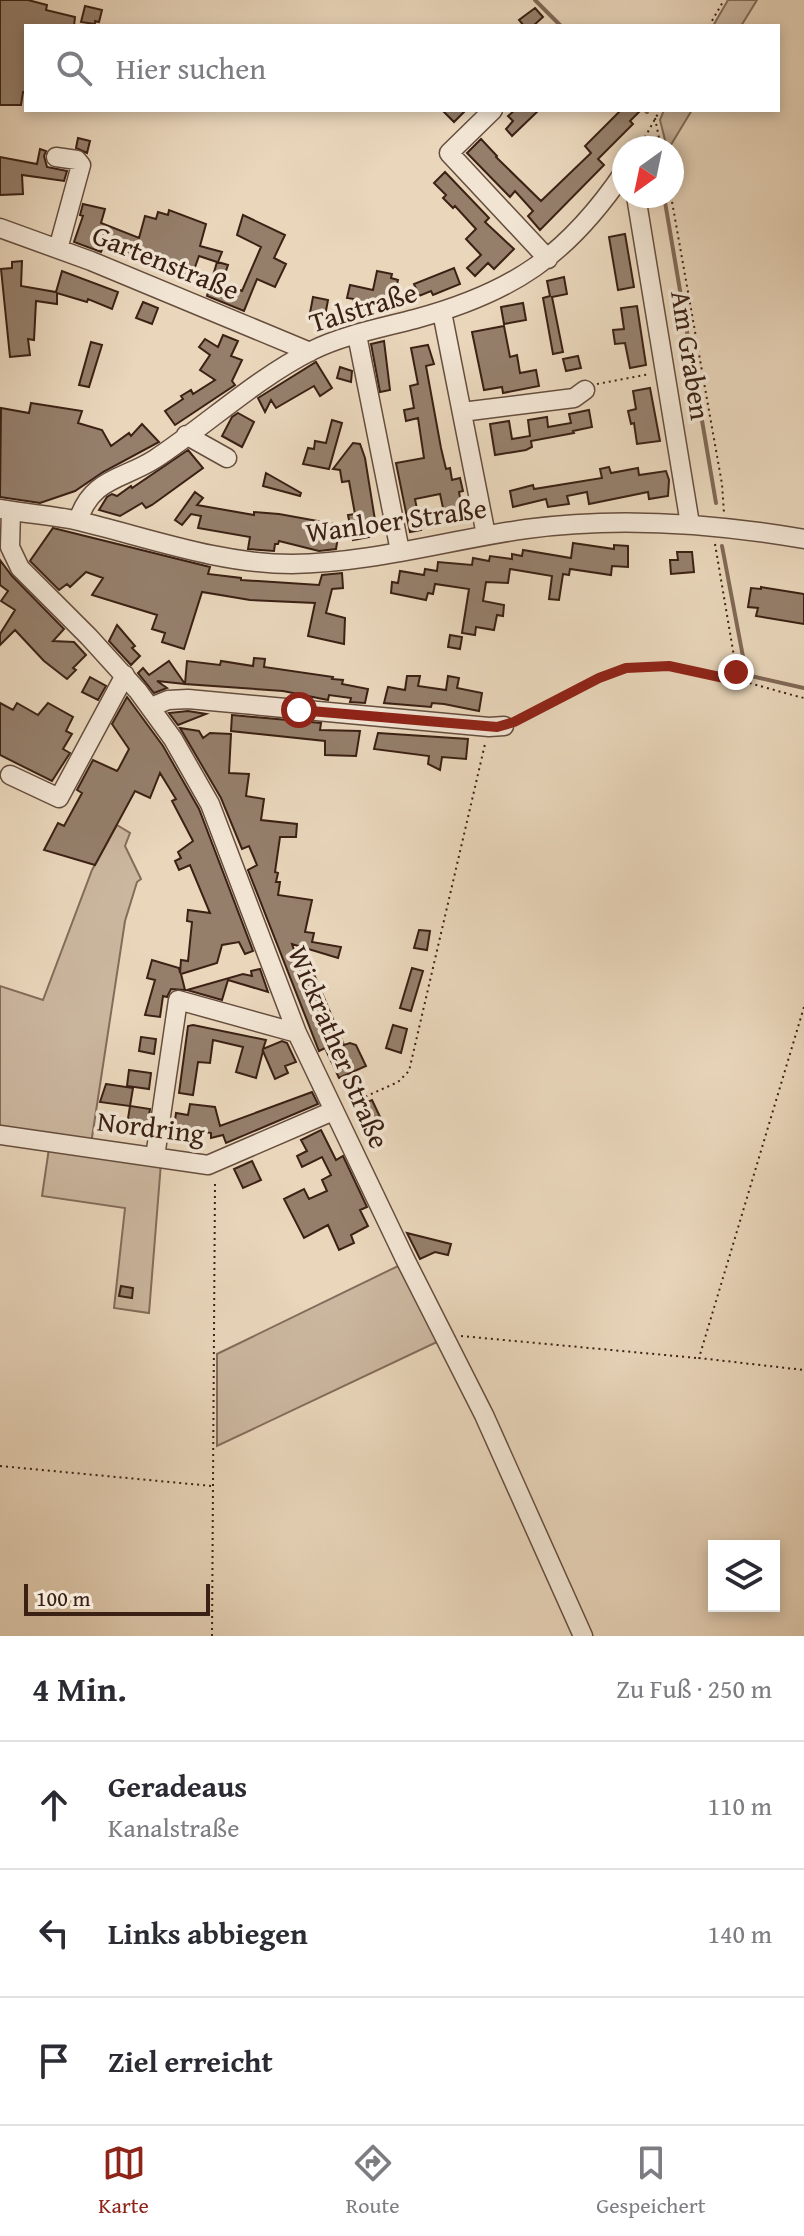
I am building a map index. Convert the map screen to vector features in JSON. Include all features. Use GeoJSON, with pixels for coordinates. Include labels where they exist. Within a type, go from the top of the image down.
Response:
{"type":"FeatureCollection","features":[{"type":"Feature","properties":{"kind":"street"},"geometry":{"type":"LineString","coordinates":[[491,112],[449,153],[548,259]]}},
{"type":"Feature","properties":{"kind":"street"},"geometry":{"type":"LineString","coordinates":[[56,157],[77,160],[81,164],[58,249]]}},
{"type":"Feature","properties":{"kind":"street","name":"Talstraße"},"geometry":{"type":"LineString","coordinates":[[78,521],[85,502],[93,492],[151,461],[310,352],[357,335],[442,312],[497,291],[548,259],[581,227],[612,187]]}},
{"type":"Feature","properties":{"kind":"street","name":"Am Graben"},"geometry":{"type":"LineString","coordinates":[[638,208],[690,524]]}},
{"type":"Feature","properties":{"kind":"street","name":"Gartenstraße"},"geometry":{"type":"LineString","coordinates":[[0,228],[310,352]]}},
{"type":"Feature","properties":{"kind":"street"},"geometry":{"type":"LineString","coordinates":[[442,312],[486,535]]}},
{"type":"Feature","properties":{"kind":"street"},"geometry":{"type":"LineString","coordinates":[[357,335],[400,551]]}},
{"type":"Feature","properties":{"kind":"street"},"geometry":{"type":"LineString","coordinates":[[462,412],[574,398],[585,390]]}},
{"type":"Feature","properties":{"kind":"street"},"geometry":{"type":"LineString","coordinates":[[186,435],[227,458]]}},
{"type":"Feature","properties":{"kind":"street","name":"Wanloer Straße"},"geometry":{"type":"LineString","coordinates":[[6,510],[78,521],[200,552],[254,562],[305,563],[400,551],[486,535],[608,522],[690,524],[718,520],[804,539]]}},
{"type":"Feature","properties":{"kind":"street","name":"Wickrather Straße"},"geometry":{"type":"LineString","coordinates":[[6,510],[10,547],[20,568],[125,675],[151,707],[180,750],[210,804],[297,1033],[512,1475],[583,1636]]}},
{"type":"Feature","properties":{"kind":"street"},"geometry":{"type":"LineString","coordinates":[[10,775],[59,798],[125,675]]}},
{"type":"Feature","properties":{"kind":"street"},"geometry":{"type":"LineString","coordinates":[[151,707],[168,700],[188,699],[496,727]]}},
{"type":"Feature","properties":{"kind":"street"},"geometry":{"type":"LineString","coordinates":[[155,1157],[178,1000],[297,1033]]}},
{"type":"Feature","properties":{"kind":"street","name":"Nordring"},"geometry":{"type":"LineString","coordinates":[[0,1135],[201,1165],[216,1163],[333,1111]]}},
{"type":"Feature","properties":{"kind":"path"},"geometry":{"type":"LineString","coordinates":[[710,24],[724,0]]}},
{"type":"Feature","properties":{"kind":"path"},"geometry":{"type":"LineString","coordinates":[[645,136],[659,112]]}},
{"type":"Feature","properties":{"kind":"path"},"geometry":{"type":"LineString","coordinates":[[655,118],[659,136]]}},
{"type":"Feature","properties":{"kind":"path"},"geometry":{"type":"LineString","coordinates":[[673,208],[722,484],[718,520],[738,681]]}},
{"type":"Feature","properties":{"kind":"path"},"geometry":{"type":"LineString","coordinates":[[585,390],[600,383],[664,371]]}},
{"type":"Feature","properties":{"kind":"path"},"geometry":{"type":"LineString","coordinates":[[333,1111],[398,1082],[409,1071],[496,727],[626,668],[669,666],[804,698]]}},
{"type":"Feature","properties":{"kind":"path"},"geometry":{"type":"LineString","coordinates":[[699,1358],[804,1007]]}},
{"type":"Feature","properties":{"kind":"path"},"geometry":{"type":"LineString","coordinates":[[212,1636],[216,1163]]}},
{"type":"Feature","properties":{"kind":"path"},"geometry":{"type":"LineString","coordinates":[[444,1334],[804,1370]]}},
{"type":"Feature","properties":{"kind":"path"},"geometry":{"type":"LineString","coordinates":[[0,1466],[213,1486]]}},
{"type":"Feature","properties":{"kind":"shaded area"},"geometry":{"type":"Polygon","coordinates":[[[728,0],[757,0],[742,24],[714,24],[728,0]]]}},
{"type":"Feature","properties":{"kind":"shaded area"},"geometry":{"type":"Polygon","coordinates":[[[663,112],[691,112],[676,136],[664,136],[660,120],[663,112]]]}},
{"type":"Feature","properties":{"kind":"shaded area"},"geometry":{"type":"Polygon","coordinates":[[[117,825],[130,833],[125,846],[141,879],[137,882],[125,921],[91,1144],[0,1130],[0,986],[43,1000],[92,870],[117,825]]]}},
{"type":"Feature","properties":{"kind":"shaded area"},"geometry":{"type":"Polygon","coordinates":[[[49,1148],[161,1163],[149,1313],[114,1308],[125,1208],[42,1196],[49,1148]]]}},
{"type":"Feature","properties":{"kind":"shaded area"},"geometry":{"type":"Polygon","coordinates":[[[398,1266],[439,1341],[217,1446],[217,1354],[398,1266]]]}},
{"type":"Feature","properties":{"kind":"building"},"geometry":{"type":"Polygon","coordinates":[[[0,0],[28,0],[47,5],[46,10],[75,17],[74,24],[24,24],[24,92],[21,105],[0,105],[0,0]]]}},
{"type":"Feature","properties":{"kind":"building"},"geometry":{"type":"Polygon","coordinates":[[[85,6],[102,10],[99,22],[81,22],[85,6]]]}},
{"type":"Feature","properties":{"kind":"building"},"geometry":{"type":"Polygon","coordinates":[[[535,8],[543,17],[535,24],[522,24],[519,20],[535,8]]]}},
{"type":"Feature","properties":{"kind":"building"},"geometry":{"type":"Polygon","coordinates":[[[444,112],[464,112],[454,122],[444,112]]]}},
{"type":"Feature","properties":{"kind":"building"},"geometry":{"type":"Polygon","coordinates":[[[513,112],[537,112],[512,136],[506,129],[513,121],[508,116],[513,112]]]}},
{"type":"Feature","properties":{"kind":"building"},"geometry":{"type":"Polygon","coordinates":[[[619,112],[639,112],[621,136],[612,136],[612,145],[598,159],[604,165],[540,230],[528,216],[533,211],[515,191],[510,197],[467,153],[481,139],[541,201],[591,153],[585,146],[619,112]]]}},
{"type":"Feature","properties":{"kind":"building"},"geometry":{"type":"Polygon","coordinates":[[[78,138],[90,141],[87,153],[76,148],[78,138]]]}},
{"type":"Feature","properties":{"kind":"building"},"geometry":{"type":"Polygon","coordinates":[[[40,149],[46,151],[47,167],[67,171],[64,181],[22,175],[23,194],[0,195],[0,157],[37,164],[40,149]]]}},
{"type":"Feature","properties":{"kind":"building"},"geometry":{"type":"Polygon","coordinates":[[[445,172],[489,218],[485,222],[514,249],[494,269],[488,263],[475,276],[467,268],[481,255],[466,239],[476,229],[443,198],[446,195],[434,183],[445,172]]]}},
{"type":"Feature","properties":{"kind":"building"},"geometry":{"type":"Polygon","coordinates":[[[83,204],[105,209],[101,223],[139,238],[145,216],[156,219],[158,212],[168,215],[169,210],[206,224],[200,246],[222,252],[218,262],[228,265],[222,283],[242,291],[261,247],[237,235],[243,215],[285,235],[274,258],[286,264],[275,287],[257,279],[244,311],[207,296],[217,262],[199,256],[190,281],[103,247],[101,252],[74,242],[83,216],[80,215],[83,204]]]}},
{"type":"Feature","properties":{"kind":"building"},"geometry":{"type":"Polygon","coordinates":[[[625,234],[634,287],[618,290],[609,237],[625,234]]]}},
{"type":"Feature","properties":{"kind":"building"},"geometry":{"type":"Polygon","coordinates":[[[22,261],[21,286],[56,292],[62,271],[118,292],[112,309],[88,299],[87,302],[57,293],[57,304],[36,301],[34,340],[28,339],[30,355],[10,357],[1,269],[12,268],[12,262],[22,261]]]}},
{"type":"Feature","properties":{"kind":"building"},"geometry":{"type":"Polygon","coordinates":[[[454,268],[460,284],[433,295],[431,291],[419,296],[414,284],[454,268]]]}},
{"type":"Feature","properties":{"kind":"building"},"geometry":{"type":"Polygon","coordinates":[[[377,271],[392,274],[391,278],[398,280],[392,306],[369,301],[365,318],[351,315],[354,299],[347,298],[350,285],[373,290],[377,271]]]}},
{"type":"Feature","properties":{"kind":"building"},"geometry":{"type":"Polygon","coordinates":[[[564,277],[567,294],[552,297],[563,352],[553,354],[543,298],[550,296],[547,281],[564,277]]]}},
{"type":"Feature","properties":{"kind":"building"},"geometry":{"type":"Polygon","coordinates":[[[313,297],[328,300],[325,316],[310,313],[313,297]]]}},
{"type":"Feature","properties":{"kind":"building"},"geometry":{"type":"Polygon","coordinates":[[[143,302],[158,308],[152,324],[136,318],[143,302]]]}},
{"type":"Feature","properties":{"kind":"building"},"geometry":{"type":"Polygon","coordinates":[[[523,303],[526,320],[504,324],[501,307],[523,303]]]}},
{"type":"Feature","properties":{"kind":"building"},"geometry":{"type":"Polygon","coordinates":[[[637,306],[646,365],[630,368],[625,343],[615,344],[613,330],[624,329],[621,308],[637,306]]]}},
{"type":"Feature","properties":{"kind":"building"},"geometry":{"type":"Polygon","coordinates":[[[504,326],[510,357],[517,355],[520,373],[536,370],[539,386],[503,393],[502,387],[484,390],[472,332],[504,326]]]}},
{"type":"Feature","properties":{"kind":"building"},"geometry":{"type":"Polygon","coordinates":[[[223,335],[238,341],[231,356],[242,360],[232,381],[235,385],[175,425],[165,411],[183,399],[181,396],[191,390],[193,394],[215,380],[200,370],[210,355],[199,347],[205,339],[218,347],[223,335]]]}},
{"type":"Feature","properties":{"kind":"building"},"geometry":{"type":"Polygon","coordinates":[[[384,341],[390,390],[380,392],[371,344],[384,341]]]}},
{"type":"Feature","properties":{"kind":"building"},"geometry":{"type":"Polygon","coordinates":[[[91,342],[102,345],[89,387],[79,385],[91,342]]]}},
{"type":"Feature","properties":{"kind":"building"},"geometry":{"type":"Polygon","coordinates":[[[428,345],[434,364],[426,366],[441,448],[452,480],[460,478],[463,514],[445,517],[440,494],[415,499],[421,530],[410,532],[396,463],[424,458],[418,418],[406,421],[404,410],[414,408],[410,386],[418,384],[411,348],[428,345]]]}},
{"type":"Feature","properties":{"kind":"building"},"geometry":{"type":"Polygon","coordinates":[[[578,356],[581,368],[566,371],[563,359],[578,356]]]}},
{"type":"Feature","properties":{"kind":"building"},"geometry":{"type":"Polygon","coordinates":[[[316,362],[332,388],[320,396],[314,386],[276,408],[271,400],[265,412],[258,398],[316,362]]]}},
{"type":"Feature","properties":{"kind":"building"},"geometry":{"type":"Polygon","coordinates":[[[340,367],[352,371],[351,382],[337,378],[340,367]]]}},
{"type":"Feature","properties":{"kind":"building"},"geometry":{"type":"Polygon","coordinates":[[[650,388],[660,441],[637,444],[634,423],[631,424],[628,411],[636,409],[633,391],[650,388]]]}},
{"type":"Feature","properties":{"kind":"building"},"geometry":{"type":"Polygon","coordinates":[[[31,403],[82,411],[78,423],[102,430],[111,446],[129,433],[131,436],[142,424],[159,442],[75,491],[40,503],[0,497],[1,408],[29,413],[31,403]]]}},
{"type":"Feature","properties":{"kind":"building"},"geometry":{"type":"Polygon","coordinates":[[[589,410],[592,427],[531,441],[532,447],[526,450],[495,455],[490,424],[509,421],[512,439],[530,436],[528,420],[547,417],[548,427],[571,423],[569,414],[589,410]]]}},
{"type":"Feature","properties":{"kind":"building"},"geometry":{"type":"Polygon","coordinates":[[[238,413],[254,422],[242,447],[222,436],[232,417],[238,413]]]}},
{"type":"Feature","properties":{"kind":"building"},"geometry":{"type":"Polygon","coordinates":[[[332,420],[342,423],[329,469],[303,464],[308,448],[314,449],[315,441],[326,443],[332,420]]]}},
{"type":"Feature","properties":{"kind":"building"},"geometry":{"type":"Polygon","coordinates":[[[353,443],[360,444],[365,458],[375,520],[366,522],[369,537],[353,540],[348,515],[355,514],[349,481],[342,482],[340,470],[333,469],[353,443]]]}},
{"type":"Feature","properties":{"kind":"building"},"geometry":{"type":"Polygon","coordinates":[[[188,450],[203,468],[152,505],[146,508],[142,503],[120,516],[99,510],[107,497],[112,494],[117,496],[132,488],[188,450]]]}},
{"type":"Feature","properties":{"kind":"building"},"geometry":{"type":"Polygon","coordinates":[[[609,467],[611,473],[638,468],[639,475],[666,471],[668,496],[649,499],[648,492],[589,504],[587,492],[567,496],[569,504],[548,507],[546,499],[513,507],[510,491],[533,485],[534,489],[602,478],[600,469],[609,467]]]}},
{"type":"Feature","properties":{"kind":"building"},"geometry":{"type":"Polygon","coordinates":[[[266,473],[301,493],[300,496],[263,486],[266,473]]]}},
{"type":"Feature","properties":{"kind":"building"},"geometry":{"type":"Polygon","coordinates":[[[195,492],[203,498],[197,505],[254,515],[254,512],[279,514],[340,525],[336,549],[319,551],[279,541],[274,551],[248,549],[250,537],[198,528],[201,516],[191,514],[182,525],[175,520],[195,492]]]}},
{"type":"Feature","properties":{"kind":"building"},"geometry":{"type":"Polygon","coordinates":[[[53,528],[210,567],[208,574],[241,580],[319,585],[322,575],[342,573],[343,588],[332,589],[326,613],[345,618],[344,644],[308,636],[315,603],[250,600],[202,592],[184,649],[162,642],[165,633],[152,629],[157,615],[92,595],[103,578],[86,572],[70,587],[67,584],[59,590],[30,561],[53,528]]]}},
{"type":"Feature","properties":{"kind":"building"},"geometry":{"type":"Polygon","coordinates":[[[573,543],[614,549],[614,545],[628,546],[628,567],[612,566],[611,575],[570,569],[569,575],[563,574],[559,600],[549,599],[552,576],[510,569],[508,583],[486,582],[483,601],[504,605],[503,616],[497,615],[494,630],[476,627],[475,635],[462,633],[469,589],[435,584],[433,594],[428,593],[426,600],[391,593],[392,582],[398,583],[400,571],[424,575],[425,569],[437,571],[438,562],[472,565],[473,558],[489,561],[490,556],[512,559],[512,554],[522,556],[523,550],[571,558],[573,543]]]}},
{"type":"Feature","properties":{"kind":"building"},"geometry":{"type":"Polygon","coordinates":[[[677,552],[692,552],[694,572],[671,574],[670,560],[678,560],[677,552]]]}},
{"type":"Feature","properties":{"kind":"building"},"geometry":{"type":"Polygon","coordinates":[[[0,560],[64,629],[53,641],[74,642],[86,655],[67,679],[44,661],[15,630],[0,645],[0,634],[15,610],[1,601],[8,591],[0,585],[0,560]]]}},
{"type":"Feature","properties":{"kind":"building"},"geometry":{"type":"Polygon","coordinates":[[[751,588],[804,594],[804,624],[756,616],[758,608],[748,607],[751,588]]]}},
{"type":"Feature","properties":{"kind":"building"},"geometry":{"type":"Polygon","coordinates":[[[117,625],[140,656],[131,665],[109,641],[117,625]]]}},
{"type":"Feature","properties":{"kind":"building"},"geometry":{"type":"Polygon","coordinates":[[[450,635],[462,637],[460,649],[448,647],[450,635]]]}},
{"type":"Feature","properties":{"kind":"building"},"geometry":{"type":"Polygon","coordinates":[[[254,658],[265,659],[264,667],[333,677],[343,680],[342,684],[368,689],[365,703],[329,695],[328,700],[283,691],[185,684],[187,661],[220,665],[221,661],[253,666],[254,658]]]}},
{"type":"Feature","properties":{"kind":"building"},"geometry":{"type":"Polygon","coordinates":[[[169,661],[185,684],[157,681],[167,688],[154,693],[138,673],[143,668],[149,675],[169,661]]]}},
{"type":"Feature","properties":{"kind":"building"},"geometry":{"type":"Polygon","coordinates":[[[407,676],[420,676],[418,686],[446,690],[448,676],[459,678],[457,688],[482,693],[479,711],[444,704],[432,703],[431,707],[384,703],[388,687],[405,690],[407,676]]]}},
{"type":"Feature","properties":{"kind":"building"},"geometry":{"type":"Polygon","coordinates":[[[90,677],[106,686],[98,700],[82,692],[90,677]]]}},
{"type":"Feature","properties":{"kind":"building"},"geometry":{"type":"Polygon","coordinates":[[[127,697],[163,746],[199,809],[253,951],[245,954],[239,942],[222,945],[217,963],[181,974],[185,990],[171,989],[167,997],[163,996],[160,1017],[145,1015],[155,980],[147,978],[152,960],[179,968],[180,973],[181,960],[188,961],[192,922],[187,921],[188,910],[210,913],[190,865],[179,870],[175,861],[181,858],[178,852],[193,841],[172,801],[176,799],[160,773],[150,798],[135,791],[95,865],[44,850],[58,823],[64,826],[82,793],[77,790],[93,760],[117,771],[119,768],[129,749],[112,724],[127,697]]]}},
{"type":"Feature","properties":{"kind":"building"},"geometry":{"type":"Polygon","coordinates":[[[0,703],[13,710],[17,703],[38,715],[48,703],[73,717],[66,731],[72,734],[63,749],[70,753],[52,781],[0,755],[0,703]]]}},
{"type":"Feature","properties":{"kind":"building"},"geometry":{"type":"Polygon","coordinates":[[[188,711],[206,714],[178,725],[169,713],[188,711]]]}},
{"type":"Feature","properties":{"kind":"building"},"geometry":{"type":"Polygon","coordinates":[[[232,715],[321,723],[320,730],[360,731],[356,756],[325,755],[325,741],[231,731],[232,715]]]}},
{"type":"Feature","properties":{"kind":"building"},"geometry":{"type":"Polygon","coordinates":[[[180,728],[199,731],[203,738],[210,733],[231,734],[229,773],[249,774],[246,796],[264,799],[261,820],[297,824],[296,837],[280,837],[275,872],[278,873],[276,882],[280,882],[278,895],[312,900],[305,932],[314,933],[312,942],[341,947],[338,958],[292,944],[294,956],[301,975],[310,971],[314,974],[344,1045],[356,1045],[366,1066],[339,1078],[325,1048],[319,1051],[248,870],[257,865],[249,846],[242,849],[221,798],[180,728]]]}},
{"type":"Feature","properties":{"kind":"building"},"geometry":{"type":"Polygon","coordinates":[[[378,733],[468,739],[466,759],[442,757],[440,770],[428,764],[429,756],[374,749],[378,733]]]}},
{"type":"Feature","properties":{"kind":"building"},"geometry":{"type":"Polygon","coordinates":[[[419,930],[430,931],[427,950],[414,948],[419,930]]]}},
{"type":"Feature","properties":{"kind":"building"},"geometry":{"type":"Polygon","coordinates":[[[412,968],[423,971],[411,1011],[400,1008],[412,968]]]}},
{"type":"Feature","properties":{"kind":"building"},"geometry":{"type":"Polygon","coordinates":[[[260,969],[268,992],[228,980],[222,1000],[187,990],[243,974],[252,976],[251,971],[260,969]]]}},
{"type":"Feature","properties":{"kind":"building"},"geometry":{"type":"Polygon","coordinates":[[[393,1025],[407,1029],[401,1053],[386,1048],[393,1025]]]}},
{"type":"Feature","properties":{"kind":"building"},"geometry":{"type":"Polygon","coordinates":[[[188,1026],[266,1040],[263,1049],[282,1041],[287,1043],[296,1062],[285,1066],[288,1073],[275,1079],[263,1051],[256,1078],[236,1072],[243,1047],[213,1040],[210,1063],[198,1062],[193,1095],[179,1093],[188,1026]]]}},
{"type":"Feature","properties":{"kind":"building"},"geometry":{"type":"Polygon","coordinates":[[[141,1037],[156,1039],[154,1054],[139,1051],[141,1037]]]}},
{"type":"Feature","properties":{"kind":"building"},"geometry":{"type":"Polygon","coordinates":[[[129,1070],[151,1073],[149,1089],[127,1086],[129,1070]]]}},
{"type":"Feature","properties":{"kind":"building"},"geometry":{"type":"Polygon","coordinates":[[[106,1084],[133,1088],[130,1106],[100,1102],[106,1084]]]}},
{"type":"Feature","properties":{"kind":"building"},"geometry":{"type":"Polygon","coordinates":[[[312,1092],[318,1104],[226,1143],[223,1135],[211,1138],[211,1133],[174,1127],[176,1113],[188,1115],[190,1104],[215,1107],[220,1126],[312,1092]]]}},
{"type":"Feature","properties":{"kind":"building"},"geometry":{"type":"Polygon","coordinates":[[[372,1100],[382,1121],[374,1125],[376,1131],[366,1135],[357,1114],[366,1110],[363,1104],[372,1100]]]}},
{"type":"Feature","properties":{"kind":"building"},"geometry":{"type":"Polygon","coordinates":[[[130,1106],[150,1109],[147,1128],[127,1125],[130,1106]]]}},
{"type":"Feature","properties":{"kind":"building"},"geometry":{"type":"Polygon","coordinates":[[[321,1130],[336,1160],[343,1156],[367,1207],[360,1210],[368,1226],[351,1235],[354,1243],[339,1250],[328,1225],[304,1238],[284,1199],[304,1189],[309,1199],[327,1191],[322,1180],[331,1175],[322,1157],[302,1167],[297,1156],[307,1151],[301,1140],[321,1130]]]}},
{"type":"Feature","properties":{"kind":"building"},"geometry":{"type":"Polygon","coordinates":[[[252,1161],[261,1180],[243,1188],[234,1169],[252,1161]]]}},
{"type":"Feature","properties":{"kind":"building"},"geometry":{"type":"Polygon","coordinates":[[[407,1233],[451,1244],[448,1255],[435,1252],[420,1259],[407,1233]]]}},
{"type":"Feature","properties":{"kind":"building"},"geometry":{"type":"Polygon","coordinates":[[[121,1286],[133,1288],[132,1298],[119,1296],[121,1286]]]}},
{"type":"Feature","properties":{"kind":"waterway"},"geometry":{"type":"LineString","coordinates":[[535,0],[559,24]]}},
{"type":"Feature","properties":{"kind":"waterway"},"geometry":{"type":"LineString","coordinates":[[666,208],[716,503]]}},
{"type":"Feature","properties":{"kind":"waterway"},"geometry":{"type":"LineString","coordinates":[[722,546],[744,662],[751,676],[804,688]]}},
{"type":"Feature","properties":{"kind":"route"},"geometry":{"type":"LineString","coordinates":[[299,710],[497,727],[514,722],[599,678],[626,668],[669,666],[738,681],[736,672]]}}]}
